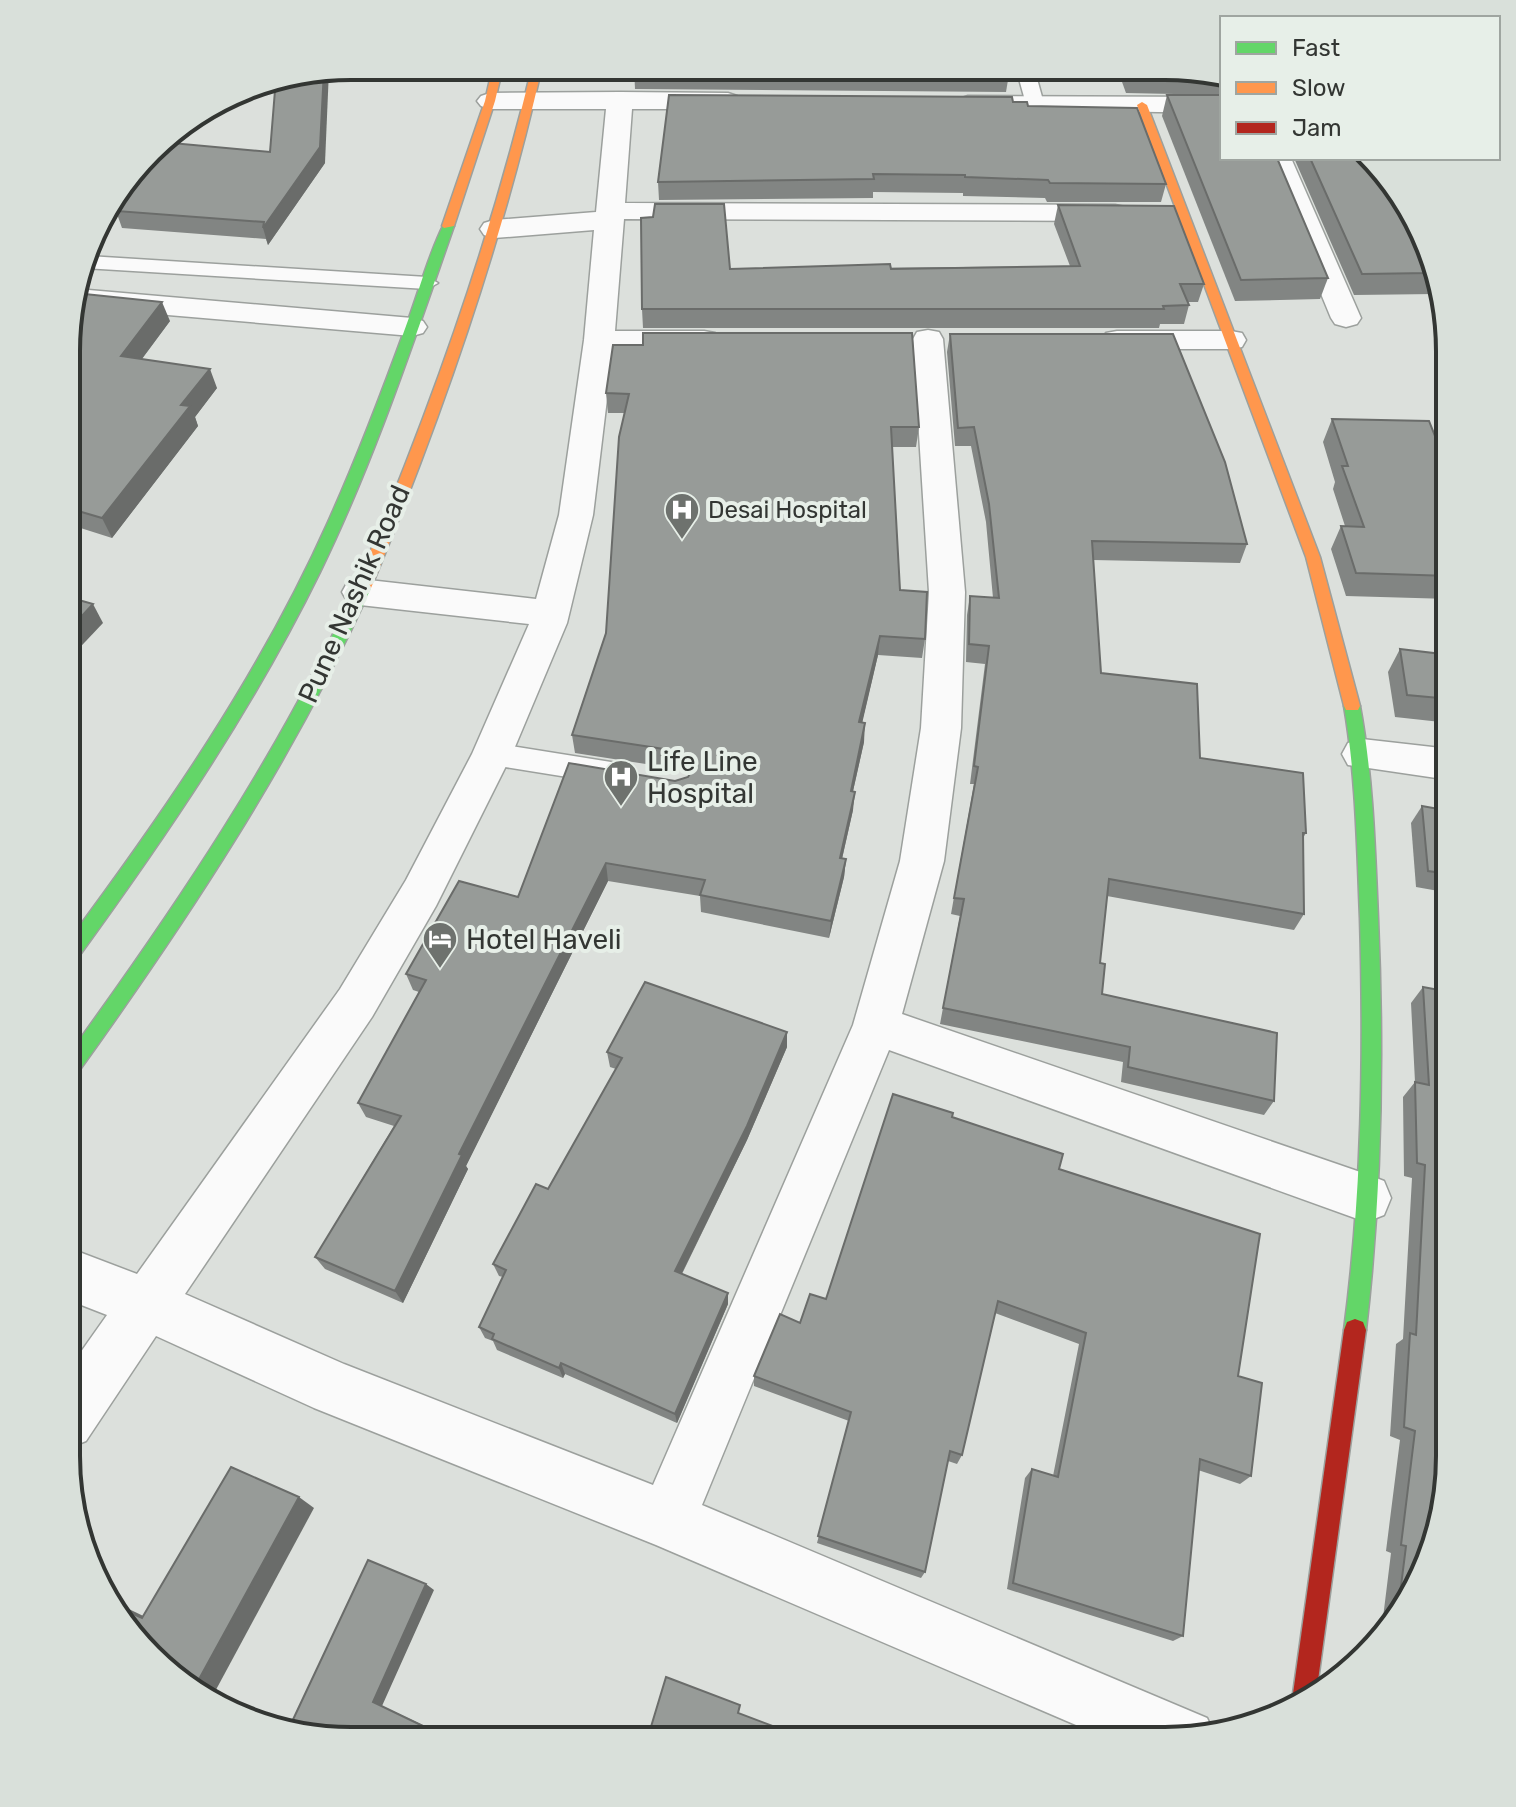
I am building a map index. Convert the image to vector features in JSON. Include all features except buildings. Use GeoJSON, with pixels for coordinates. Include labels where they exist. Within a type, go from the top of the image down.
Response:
{"type":"FeatureCollection","features":[{"type":"Feature","properties":{"kind":"main road","name":"Pune Nashik Road"},"geometry":{"type":"LineString","coordinates":[[80,940],[136,865],[233,720],[283,630],[344,504],[412,327],[495,80]]}},
{"type":"Feature","properties":{"kind":"main road","name":"Pune Nashik Road"},"geometry":{"type":"LineString","coordinates":[[80,1054],[243,818],[327,664],[390,522],[459,336],[494,229],[535,80]]}},
{"type":"Feature","properties":{"kind":"main road"},"geometry":{"type":"LineString","coordinates":[[1142,105],[1313,557],[1340,653],[1362,754],[1371,971],[1366,1198],[1359,1299],[1304,1688]]}},
{"type":"Feature","properties":{"kind":"street"},"geometry":{"type":"LineString","coordinates":[[80,1400],[356,1003],[421,893],[492,754],[550,614],[576,515],[599,340],[620,100]]}},
{"type":"Feature","properties":{"kind":"street"},"geometry":{"type":"LineString","coordinates":[[490,101],[748,102]]}},
{"type":"Feature","properties":{"kind":"street"},"geometry":{"type":"LineString","coordinates":[[940,103],[1220,105]]}},
{"type":"Feature","properties":{"kind":"street"},"geometry":{"type":"LineString","coordinates":[[1279,160],[1346,318]]}},
{"type":"Feature","properties":{"kind":"street"},"geometry":{"type":"LineString","coordinates":[[494,229],[609,215],[1183,213]]}},
{"type":"Feature","properties":{"kind":"street"},"geometry":{"type":"LineString","coordinates":[[85,299],[412,327]]}},
{"type":"Feature","properties":{"kind":"street"},"geometry":{"type":"LineString","coordinates":[[667,1520],[876,1025],[922,861],[941,728],[947,592],[928,339]]}},
{"type":"Feature","properties":{"kind":"street"},"geometry":{"type":"LineString","coordinates":[[1088,339],[1231,340]]}},
{"type":"Feature","properties":{"kind":"street"},"geometry":{"type":"LineString","coordinates":[[599,340],[740,340]]}},
{"type":"Feature","properties":{"kind":"street"},"geometry":{"type":"LineString","coordinates":[[360,592],[550,614]]}},
{"type":"Feature","properties":{"kind":"street"},"geometry":{"type":"LineString","coordinates":[[1362,754],[1436,763]]}},
{"type":"Feature","properties":{"kind":"street"},"geometry":{"type":"LineString","coordinates":[[876,1025],[1366,1198]]}},
{"type":"Feature","properties":{"kind":"street"},"geometry":{"type":"LineString","coordinates":[[80,1278],[334,1388],[667,1520],[1152,1726]]}},
{"type":"Feature","properties":{"kind":"lane"},"geometry":{"type":"LineString","coordinates":[[1028,80],[1035,104]]}},
{"type":"Feature","properties":{"kind":"lane"},"geometry":{"type":"LineString","coordinates":[[95,263],[427,283]]}},
{"type":"Feature","properties":{"kind":"lane"},"geometry":{"type":"LineString","coordinates":[[492,754],[633,776]]}},
{"type":"Feature","properties":{"kind":"traffic: fast"},"geometry":{"type":"LineString","coordinates":[[80,939],[185,792],[265,663],[289,618],[356,474],[448,226]]}},
{"type":"Feature","properties":{"kind":"traffic: fast"},"geometry":{"type":"LineString","coordinates":[[80,1054],[190,898],[266,778],[334,653],[363,588]]}},
{"type":"Feature","properties":{"kind":"traffic: fast"},"geometry":{"type":"LineString","coordinates":[[1352,706],[1364,802],[1372,1061],[1366,1223],[1355,1330]]}},
{"type":"Feature","properties":{"kind":"traffic: slow"},"geometry":{"type":"LineString","coordinates":[[448,226],[495,80]]}},
{"type":"Feature","properties":{"kind":"traffic: slow"},"geometry":{"type":"LineString","coordinates":[[363,588],[415,461],[462,332],[504,200],[534,80]]}},
{"type":"Feature","properties":{"kind":"traffic: slow"},"geometry":{"type":"LineString","coordinates":[[1142,105],[1313,557],[1352,706]]}},
{"type":"Feature","properties":{"kind":"traffic: jam"},"geometry":{"type":"LineString","coordinates":[[1304,1688],[1355,1330]]}},
{"type":"Feature","properties":{"kind":"place","name":"Desai Hospital"},"geometry":{"type":"Point","coordinates":[682,541]}},
{"type":"Feature","properties":{"kind":"place","name":"Life Line Hospital"},"geometry":{"type":"Point","coordinates":[621,808]}},
{"type":"Feature","properties":{"kind":"place","name":"Hotel Haveli"},"geometry":{"type":"Point","coordinates":[440,970]}}]}
